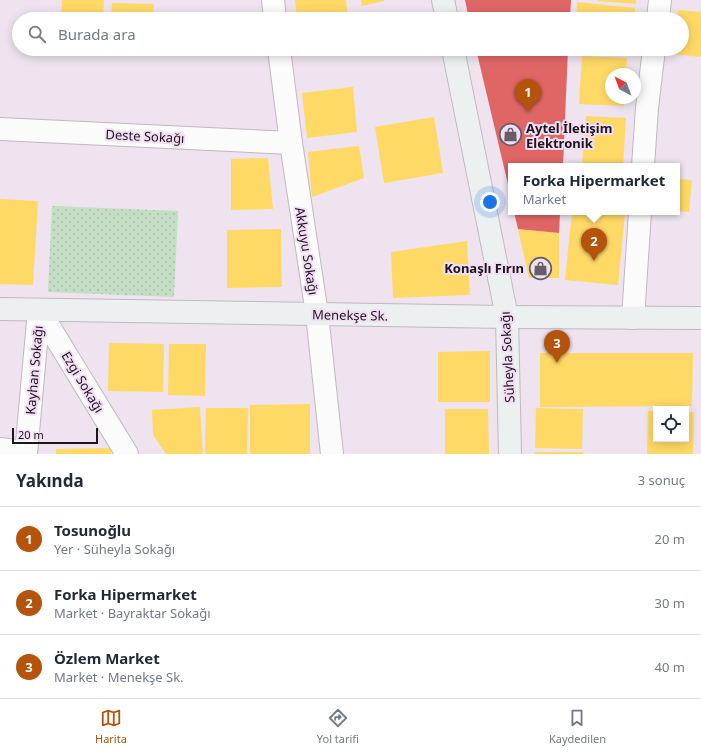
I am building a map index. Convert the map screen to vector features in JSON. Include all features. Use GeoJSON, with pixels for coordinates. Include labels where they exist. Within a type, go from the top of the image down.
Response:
{"type":"FeatureCollection","features":[{"type":"Feature","properties":{"kind":"street"},"geometry":{"type":"LineString","coordinates":[[273,0],[274,12]]}},
{"type":"Feature","properties":{"kind":"street"},"geometry":{"type":"LineString","coordinates":[[444,0],[446,12]]}},
{"type":"Feature","properties":{"kind":"street"},"geometry":{"type":"LineString","coordinates":[[659,12],[660,0]]}},
{"type":"Feature","properties":{"kind":"street","name":"Akkuyu Sokağı"},"geometry":{"type":"LineString","coordinates":[[280,56],[291,143],[317,314],[332,454]]}},
{"type":"Feature","properties":{"kind":"street","name":"Süheyla Sokağı"},"geometry":{"type":"LineString","coordinates":[[454,56],[507,318],[510,454]]}},
{"type":"Feature","properties":{"kind":"street"},"geometry":{"type":"LineString","coordinates":[[643,163],[647,108],[653,56]]}},
{"type":"Feature","properties":{"kind":"street","name":"Deste Sokağı"},"geometry":{"type":"LineString","coordinates":[[0,129],[291,143]]}},
{"type":"Feature","properties":{"kind":"street"},"geometry":{"type":"LineString","coordinates":[[633,318],[640,215]]}},
{"type":"Feature","properties":{"kind":"street","name":"Menekşe Sk."},"geometry":{"type":"LineString","coordinates":[[0,309],[507,318],[701,318]]}},
{"type":"Feature","properties":{"kind":"street","name":"Kayhan Sokağı"},"geometry":{"type":"LineString","coordinates":[[26,453],[39,310]]}},
{"type":"Feature","properties":{"kind":"street","name":"Ezgi Sokağı"},"geometry":{"type":"LineString","coordinates":[[39,310],[127,454]]}},
{"type":"Feature","properties":{"kind":"street"},"geometry":{"type":"LineString","coordinates":[[0,449],[26,453]]}},
{"type":"Feature","properties":{"kind":"green space"},"geometry":{"type":"Polygon","coordinates":[[[52,206],[178,211],[174,297],[48,292],[52,206]]]}},
{"type":"Feature","properties":{"kind":"building: Konut"},"geometry":{"type":"Polygon","coordinates":[[[62,0],[104,0],[103,12],[61,12],[62,0]]]}},
{"type":"Feature","properties":{"kind":"building: Konut"},"geometry":{"type":"Polygon","coordinates":[[[295,0],[346,0],[347,12],[296,12],[295,0]]]}},
{"type":"Feature","properties":{"kind":"building: Konut"},"geometry":{"type":"Polygon","coordinates":[[[361,0],[384,0],[384,1],[362,6],[361,0]]]}},
{"type":"Feature","properties":{"kind":"building: Konut"},"geometry":{"type":"Polygon","coordinates":[[[511,0],[561,0],[560,12],[510,12],[511,0]]]}},
{"type":"Feature","properties":{"kind":"building: Konut"},"geometry":{"type":"Polygon","coordinates":[[[636,0],[636,4],[598,1],[636,0]]]}},
{"type":"Feature","properties":{"kind":"building: Konut"},"geometry":{"type":"Polygon","coordinates":[[[577,2],[635,8],[635,12],[576,12],[577,2]]]}},
{"type":"Feature","properties":{"kind":"building: Konut"},"geometry":{"type":"Polygon","coordinates":[[[112,3],[154,4],[153,12],[111,12],[112,3]]]}},
{"type":"Feature","properties":{"kind":"building: Konut"},"geometry":{"type":"Polygon","coordinates":[[[678,10],[701,12],[701,57],[689,56],[689,12],[678,12],[678,10]]]}},
{"type":"Feature","properties":{"kind":"building: Konut"},"geometry":{"type":"Polygon","coordinates":[[[507,56],[558,56],[554,112],[503,109],[507,56]]]}},
{"type":"Feature","properties":{"kind":"building: Konut"},"geometry":{"type":"Polygon","coordinates":[[[582,56],[627,58],[626,68],[605,68],[605,104],[624,104],[624,106],[579,104],[582,56]]]}},
{"type":"Feature","properties":{"kind":"building: Konut"},"geometry":{"type":"Polygon","coordinates":[[[353,87],[357,132],[307,138],[302,93],[353,87]]]}},
{"type":"Feature","properties":{"kind":"building: Konut"},"geometry":{"type":"Polygon","coordinates":[[[586,116],[626,118],[623,163],[582,163],[586,116]]]}},
{"type":"Feature","properties":{"kind":"building: Konut"},"geometry":{"type":"Polygon","coordinates":[[[434,117],[443,173],[384,183],[375,127],[434,117]]]}},
{"type":"Feature","properties":{"kind":"building: Konut"},"geometry":{"type":"Polygon","coordinates":[[[359,146],[364,178],[312,197],[308,152],[359,146]]]}},
{"type":"Feature","properties":{"kind":"building: Konut"},"geometry":{"type":"Polygon","coordinates":[[[268,158],[273,209],[231,210],[231,159],[268,158]]]}},
{"type":"Feature","properties":{"kind":"building: Konut"},"geometry":{"type":"Polygon","coordinates":[[[680,179],[692,180],[689,212],[680,211],[680,179]]]}},
{"type":"Feature","properties":{"kind":"building: Konut"},"geometry":{"type":"Polygon","coordinates":[[[0,199],[38,201],[33,285],[0,284],[0,199]]]}},
{"type":"Feature","properties":{"kind":"building: Konut"},"geometry":{"type":"Polygon","coordinates":[[[572,215],[625,215],[618,285],[565,280],[572,215]]]}},
{"type":"Feature","properties":{"kind":"building: Konut"},"geometry":{"type":"Polygon","coordinates":[[[281,229],[282,287],[227,288],[227,230],[281,229]]]}},
{"type":"Feature","properties":{"kind":"building: Konut"},"geometry":{"type":"Polygon","coordinates":[[[518,229],[559,233],[559,278],[529,278],[518,229]]]}},
{"type":"Feature","properties":{"kind":"building: Konut"},"geometry":{"type":"Polygon","coordinates":[[[467,241],[470,295],[393,298],[391,252],[467,241]]]}},
{"type":"Feature","properties":{"kind":"building: Konut"},"geometry":{"type":"Polygon","coordinates":[[[109,343],[164,344],[163,392],[108,391],[109,343]]]}},
{"type":"Feature","properties":{"kind":"building: Konut"},"geometry":{"type":"Polygon","coordinates":[[[169,344],[206,344],[205,396],[168,395],[169,344]]]}},
{"type":"Feature","properties":{"kind":"building: Konut"},"geometry":{"type":"Polygon","coordinates":[[[490,351],[490,402],[438,402],[438,352],[490,351]]]}},
{"type":"Feature","properties":{"kind":"building: Konut"},"geometry":{"type":"Polygon","coordinates":[[[540,353],[693,353],[692,406],[540,407],[540,353]]]}},
{"type":"Feature","properties":{"kind":"building: Konut"},"geometry":{"type":"Polygon","coordinates":[[[310,404],[310,454],[250,454],[250,405],[310,404]]]}},
{"type":"Feature","properties":{"kind":"building: Konut"},"geometry":{"type":"Polygon","coordinates":[[[200,407],[203,454],[166,454],[153,435],[152,410],[200,407]]]}},
{"type":"Feature","properties":{"kind":"building: Konut"},"geometry":{"type":"Polygon","coordinates":[[[206,408],[248,408],[247,454],[205,454],[206,408]]]}},
{"type":"Feature","properties":{"kind":"building: Konut"},"geometry":{"type":"Polygon","coordinates":[[[536,408],[583,409],[582,449],[535,448],[536,408]]]}},
{"type":"Feature","properties":{"kind":"building: Konut"},"geometry":{"type":"Polygon","coordinates":[[[445,409],[488,409],[489,454],[445,454],[445,409]]]}},
{"type":"Feature","properties":{"kind":"building: Konut"},"geometry":{"type":"Polygon","coordinates":[[[648,411],[653,411],[653,442],[689,442],[689,412],[694,412],[693,454],[647,454],[648,411]]]}},
{"type":"Feature","properties":{"kind":"building: Konut"},"geometry":{"type":"Polygon","coordinates":[[[111,448],[111,454],[56,454],[56,449],[111,448]]]}},
{"type":"Feature","properties":{"kind":"building: Konut"},"geometry":{"type":"Polygon","coordinates":[[[535,452],[583,452],[583,454],[535,454],[535,452]]]}},
{"type":"Feature","properties":{"kind":"building: Ticaret"},"geometry":{"type":"Polygon","coordinates":[[[465,0],[571,0],[570,12],[468,12],[465,0]]]}},
{"type":"Feature","properties":{"kind":"building: Ticaret"},"geometry":{"type":"Polygon","coordinates":[[[478,56],[568,56],[563,163],[508,163],[508,184],[478,56]]]}},
{"type":"Feature","properties":{"kind":"building: Ticaret"},"geometry":{"type":"Polygon","coordinates":[[[515,215],[560,215],[559,233],[518,229],[515,215]]]}},
{"type":"Feature","properties":{"kind":"place","name":"Tosunoğlu"},"geometry":{"type":"Point","coordinates":[528,112]}},
{"type":"Feature","properties":{"kind":"place","name":"Aytel İletişim Elektronik"},"geometry":{"type":"Point","coordinates":[511,135]}},
{"type":"Feature","properties":{"kind":"place","name":"Forka Hipermarket"},"geometry":{"type":"Point","coordinates":[594,261]}},
{"type":"Feature","properties":{"kind":"place","name":"Konaşlı Fırın"},"geometry":{"type":"Point","coordinates":[540,268]}},
{"type":"Feature","properties":{"kind":"place","name":"Özlem Market"},"geometry":{"type":"Point","coordinates":[557,363]}}]}
